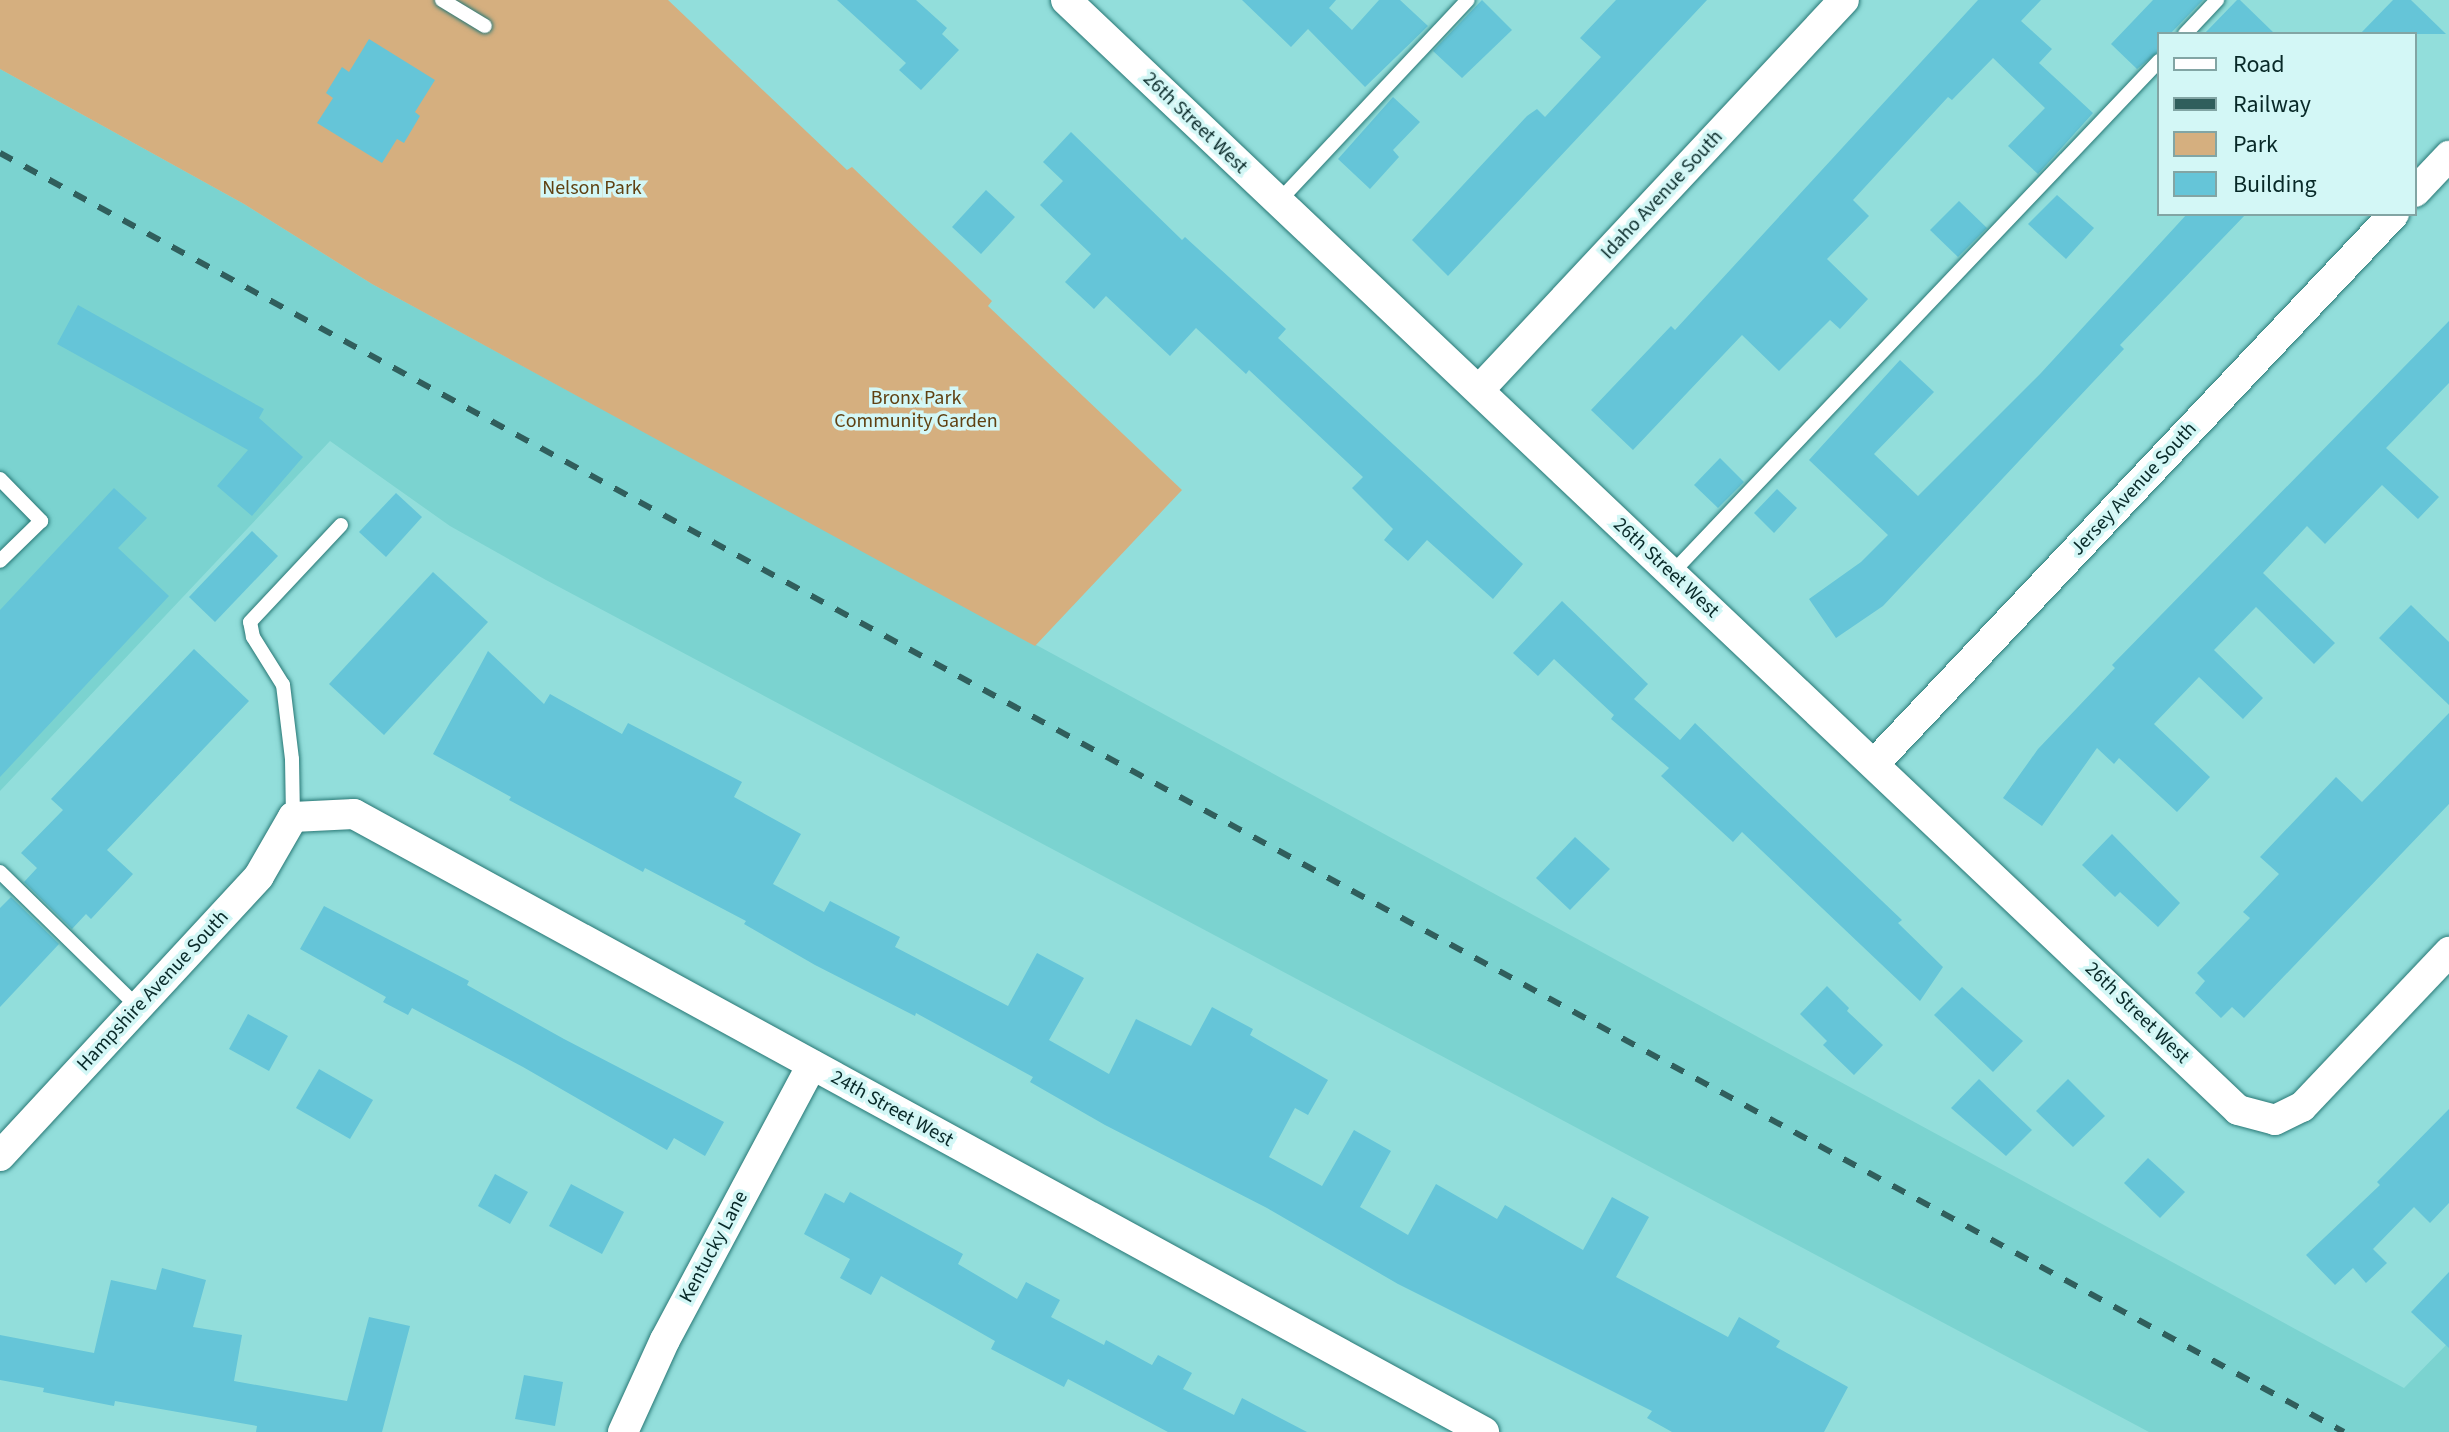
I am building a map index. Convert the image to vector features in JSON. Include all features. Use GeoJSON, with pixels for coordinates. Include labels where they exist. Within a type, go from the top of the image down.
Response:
{"type":"FeatureCollection","features":[{"type":"Feature","properties":{"kind":"street","name":"Idaho Avenue South"},"geometry":{"type":"LineString","coordinates":[[1479,390],[1844,0]]}},
{"type":"Feature","properties":{"kind":"street","name":"26th Street West"},"geometry":{"type":"LineString","coordinates":[[1076,3],[1278,202],[2238,1110],[2275,1120],[2302,1107],[2449,952]]}},
{"type":"Feature","properties":{"kind":"street"},"geometry":{"type":"LineString","coordinates":[[2417,190],[2449,156]]}},
{"type":"Feature","properties":{"kind":"street","name":"Jersey Avenue South"},"geometry":{"type":"LineString","coordinates":[[1874,764],[2392,216]]}},
{"type":"Feature","properties":{"kind":"street","name":"24th Street West"},"geometry":{"type":"LineString","coordinates":[[293,817],[354,814],[1484,1432]]}},
{"type":"Feature","properties":{"kind":"street","name":"Hampshire Avenue South"},"geometry":{"type":"LineString","coordinates":[[0,1156],[259,876],[293,817]]}},
{"type":"Feature","properties":{"kind":"street","name":"Kentucky Lane"},"geometry":{"type":"LineString","coordinates":[[623,1432],[665,1340],[812,1065]]}},
{"type":"Feature","properties":{"kind":"lane"},"geometry":{"type":"LineString","coordinates":[[442,0],[485,26]]}},
{"type":"Feature","properties":{"kind":"lane"},"geometry":{"type":"LineString","coordinates":[[1278,202],[1468,0]]}},
{"type":"Feature","properties":{"kind":"lane"},"geometry":{"type":"LineString","coordinates":[[2187,32],[2217,0]]}},
{"type":"Feature","properties":{"kind":"lane"},"geometry":{"type":"LineString","coordinates":[[1671,574],[2157,63]]}},
{"type":"Feature","properties":{"kind":"lane"},"geometry":{"type":"LineString","coordinates":[[0,479],[41,521],[0,561]]}},
{"type":"Feature","properties":{"kind":"lane"},"geometry":{"type":"LineString","coordinates":[[293,817],[292,759],[283,685],[253,637],[250,622],[341,525]]}},
{"type":"Feature","properties":{"kind":"lane"},"geometry":{"type":"LineString","coordinates":[[0,872],[138,1007]]}},
{"type":"Feature","properties":{"kind":"shaded area"},"geometry":{"type":"Polygon","coordinates":[[[0,69],[244,204],[372,284],[2404,1388],[2449,1342],[2449,1432],[2149,1432],[546,580],[450,526],[330,441],[0,791],[0,69]]]}},
{"type":"Feature","properties":{"kind":"green space","name":"Nelson Park"},"geometry":{"type":"Polygon","coordinates":[[[0,0],[668,0],[847,170],[852,167],[992,301],[988,306],[1182,490],[1035,646],[372,284],[244,204],[0,69],[0,0]]]}},
{"type":"Feature","properties":{"kind":"building"},"geometry":{"type":"Polygon","coordinates":[[[837,0],[916,0],[947,28],[942,34],[959,50],[921,90],[899,70],[906,63],[837,0]]]}},
{"type":"Feature","properties":{"kind":"building"},"geometry":{"type":"Polygon","coordinates":[[[1242,0],[1336,0],[1329,8],[1352,30],[1379,0],[1400,0],[1428,26],[1365,87],[1308,29],[1291,47],[1242,0]]]}},
{"type":"Feature","properties":{"kind":"building"},"geometry":{"type":"Polygon","coordinates":[[[1482,0],[1512,30],[1462,78],[1433,51],[1482,0]]]}},
{"type":"Feature","properties":{"kind":"building"},"geometry":{"type":"Polygon","coordinates":[[[1616,0],[1707,0],[1448,276],[1412,240],[1527,116],[1537,109],[1545,117],[1601,57],[1580,38],[1616,0]]]}},
{"type":"Feature","properties":{"kind":"building"},"geometry":{"type":"Polygon","coordinates":[[[1978,0],[2041,0],[2021,21],[2052,49],[2039,63],[2093,113],[2038,174],[2008,146],[2045,108],[1993,58],[1952,100],[1948,97],[1853,200],[1869,216],[1827,259],[1868,299],[1840,329],[1830,320],[1779,371],[1742,335],[1633,450],[1591,410],[1671,326],[1675,330],[1978,0]]]}},
{"type":"Feature","properties":{"kind":"building"},"geometry":{"type":"Polygon","coordinates":[[[2153,0],[2203,0],[2172,32],[2157,32],[2157,53],[2137,69],[2111,44],[2153,0]]]}},
{"type":"Feature","properties":{"kind":"building"},"geometry":{"type":"Polygon","coordinates":[[[2240,0],[2273,32],[2206,32],[2240,0]]]}},
{"type":"Feature","properties":{"kind":"building"},"geometry":{"type":"Polygon","coordinates":[[[2393,0],[2411,0],[2446,34],[2417,32],[2362,32],[2393,0]]]}},
{"type":"Feature","properties":{"kind":"building"},"geometry":{"type":"Polygon","coordinates":[[[369,39],[435,80],[415,112],[420,116],[404,143],[397,139],[382,163],[317,123],[333,98],[326,93],[342,67],[349,72],[369,39]]]}},
{"type":"Feature","properties":{"kind":"building"},"geometry":{"type":"Polygon","coordinates":[[[1393,97],[1420,122],[1393,150],[1399,157],[1370,189],[1338,159],[1393,97]]]}},
{"type":"Feature","properties":{"kind":"building"},"geometry":{"type":"Polygon","coordinates":[[[1071,132],[1182,240],[1185,237],[1286,329],[1278,338],[1523,564],[1493,599],[1427,540],[1408,561],[1384,540],[1393,529],[1352,488],[1363,477],[1249,370],[1246,374],[1196,328],[1170,356],[1106,296],[1094,309],[1065,282],[1091,254],[1040,205],[1063,181],[1043,162],[1071,132]]]}},
{"type":"Feature","properties":{"kind":"building"},"geometry":{"type":"Polygon","coordinates":[[[986,190],[1015,217],[981,254],[952,227],[986,190]]]}},
{"type":"Feature","properties":{"kind":"building"},"geometry":{"type":"Polygon","coordinates":[[[2057,195],[2094,228],[2066,259],[2028,224],[2057,195]]]}},
{"type":"Feature","properties":{"kind":"building"},"geometry":{"type":"Polygon","coordinates":[[[1959,201],[1987,228],[1958,257],[1930,230],[1959,201]]]}},
{"type":"Feature","properties":{"kind":"building"},"geometry":{"type":"Polygon","coordinates":[[[2185,216],[2244,216],[2120,345],[2124,349],[1883,606],[1836,638],[1809,599],[1861,562],[1888,535],[1809,460],[1900,360],[1934,392],[1874,454],[1918,496],[2041,373],[2185,216]]]}},
{"type":"Feature","properties":{"kind":"building"},"geometry":{"type":"Polygon","coordinates":[[[78,305],[264,409],[259,418],[303,457],[252,516],[217,486],[248,450],[57,344],[78,305]]]}},
{"type":"Feature","properties":{"kind":"building"},"geometry":{"type":"Polygon","coordinates":[[[2449,321],[2449,383],[2386,448],[2439,497],[2418,519],[2382,485],[2325,544],[2307,526],[2263,573],[2335,643],[2314,664],[2256,607],[2214,650],[2263,698],[2243,719],[2199,677],[2154,724],[2210,777],[2177,812],[2119,758],[2114,764],[2097,748],[2042,826],[2003,798],[2038,749],[2115,668],[2112,665],[2449,321]]]}},
{"type":"Feature","properties":{"kind":"building"},"geometry":{"type":"Polygon","coordinates":[[[1720,458],[1744,482],[1718,508],[1694,485],[1720,458]]]}},
{"type":"Feature","properties":{"kind":"building"},"geometry":{"type":"Polygon","coordinates":[[[114,488],[147,518],[118,548],[169,596],[0,777],[0,610],[114,488]]]}},
{"type":"Feature","properties":{"kind":"building"},"geometry":{"type":"Polygon","coordinates":[[[1777,489],[1797,508],[1774,533],[1754,513],[1777,489]]]}},
{"type":"Feature","properties":{"kind":"building"},"geometry":{"type":"Polygon","coordinates":[[[396,493],[422,517],[386,557],[359,532],[396,493]]]}},
{"type":"Feature","properties":{"kind":"building"},"geometry":{"type":"Polygon","coordinates":[[[252,531],[278,556],[215,622],[189,597],[252,531]]]}},
{"type":"Feature","properties":{"kind":"building"},"geometry":{"type":"Polygon","coordinates":[[[433,572],[488,622],[384,735],[329,684],[433,572]]]}},
{"type":"Feature","properties":{"kind":"building"},"geometry":{"type":"Polygon","coordinates":[[[1562,601],[1648,684],[1634,699],[1680,740],[1695,723],[1902,920],[1898,923],[1943,967],[1920,1001],[1742,832],[1733,842],[1661,776],[1669,768],[1611,719],[1614,715],[1554,659],[1538,676],[1513,653],[1562,601]]]}},
{"type":"Feature","properties":{"kind":"building"},"geometry":{"type":"Polygon","coordinates":[[[2411,605],[2449,642],[2449,705],[2379,638],[2411,605]]]}},
{"type":"Feature","properties":{"kind":"building"},"geometry":{"type":"Polygon","coordinates":[[[194,649],[249,701],[107,850],[133,874],[91,919],[86,914],[72,929],[24,882],[37,868],[21,853],[63,810],[51,799],[194,649]]]}},
{"type":"Feature","properties":{"kind":"building"},"geometry":{"type":"Polygon","coordinates":[[[488,651],[544,704],[550,694],[622,734],[628,723],[742,782],[734,797],[801,834],[773,884],[824,912],[830,901],[900,937],[895,947],[1008,1006],[1037,953],[1084,978],[1049,1040],[1109,1074],[1136,1019],[1191,1046],[1212,1007],[1253,1029],[1250,1035],[1328,1080],[1308,1115],[1295,1108],[1269,1157],[1322,1186],[1354,1130],[1391,1151],[1360,1207],[1408,1235],[1436,1184],[1497,1219],[1505,1205],[1583,1250],[1612,1197],[1649,1217],[1616,1277],[1728,1337],[1739,1317],[1780,1341],[1776,1347],[1848,1387],[1824,1432],[1672,1432],[1647,1418],[1652,1411],[1398,1284],[1267,1208],[1105,1125],[1030,1082],[1033,1077],[916,1013],[915,1016],[815,965],[744,924],[746,921],[645,868],[643,872],[509,800],[511,797],[433,754],[488,651]]]}},
{"type":"Feature","properties":{"kind":"building"},"geometry":{"type":"Polygon","coordinates":[[[2449,713],[2449,804],[2244,1018],[2232,1007],[2221,1018],[2195,993],[2205,981],[2197,973],[2250,918],[2243,912],[2279,874],[2260,857],[2336,777],[2362,802],[2449,713]]]}},
{"type":"Feature","properties":{"kind":"building"},"geometry":{"type":"Polygon","coordinates":[[[2112,834],[2180,903],[2158,927],[2120,892],[2115,897],[2082,865],[2112,834]]]}},
{"type":"Feature","properties":{"kind":"building"},"geometry":{"type":"Polygon","coordinates":[[[1575,837],[1610,869],[1570,910],[1536,878],[1575,837]]]}},
{"type":"Feature","properties":{"kind":"building"},"geometry":{"type":"Polygon","coordinates":[[[11,897],[59,944],[0,1007],[0,908],[11,897]]]}},
{"type":"Feature","properties":{"kind":"building"},"geometry":{"type":"Polygon","coordinates":[[[324,906],[469,981],[467,985],[564,1039],[724,1122],[705,1156],[674,1138],[667,1150],[523,1067],[412,1008],[408,1015],[383,1002],[386,997],[300,949],[324,906]]]}},
{"type":"Feature","properties":{"kind":"building"},"geometry":{"type":"Polygon","coordinates":[[[1827,986],[1849,1008],[1847,1011],[1883,1045],[1854,1075],[1823,1045],[1827,1041],[1800,1014],[1827,986]]]}},
{"type":"Feature","properties":{"kind":"building"},"geometry":{"type":"Polygon","coordinates":[[[1962,987],[2023,1041],[1993,1072],[1934,1015],[1962,987]]]}},
{"type":"Feature","properties":{"kind":"building"},"geometry":{"type":"Polygon","coordinates":[[[248,1014],[288,1036],[269,1071],[229,1049],[248,1014]]]}},
{"type":"Feature","properties":{"kind":"building"},"geometry":{"type":"Polygon","coordinates":[[[319,1069],[373,1100],[350,1139],[296,1108],[319,1069]]]}},
{"type":"Feature","properties":{"kind":"building"},"geometry":{"type":"Polygon","coordinates":[[[1979,1079],[2032,1130],[2006,1156],[1951,1108],[1979,1079]]]}},
{"type":"Feature","properties":{"kind":"building"},"geometry":{"type":"Polygon","coordinates":[[[2068,1079],[2105,1116],[2073,1147],[2036,1111],[2068,1079]]]}},
{"type":"Feature","properties":{"kind":"building"},"geometry":{"type":"Polygon","coordinates":[[[2449,1109],[2449,1203],[2430,1223],[2414,1207],[2373,1249],[2387,1263],[2366,1283],[2353,1268],[2335,1285],[2306,1255],[2380,1185],[2377,1182],[2449,1109]]]}},
{"type":"Feature","properties":{"kind":"building"},"geometry":{"type":"Polygon","coordinates":[[[2148,1158],[2185,1192],[2160,1218],[2124,1183],[2148,1158]]]}},
{"type":"Feature","properties":{"kind":"building"},"geometry":{"type":"Polygon","coordinates":[[[495,1174],[528,1192],[510,1224],[478,1206],[495,1174]]]}},
{"type":"Feature","properties":{"kind":"building"},"geometry":{"type":"Polygon","coordinates":[[[571,1184],[624,1212],[602,1254],[549,1226],[571,1184]]]}},
{"type":"Feature","properties":{"kind":"building"},"geometry":{"type":"Polygon","coordinates":[[[850,1192],[963,1254],[958,1264],[1017,1299],[1026,1282],[1060,1300],[1051,1317],[1104,1345],[1106,1340],[1152,1365],[1158,1355],[1192,1373],[1183,1389],[1234,1415],[1242,1398],[1307,1432],[1168,1432],[1068,1379],[1064,1387],[991,1349],[995,1341],[881,1276],[871,1295],[840,1278],[850,1259],[804,1234],[825,1193],[844,1203],[850,1192]]]}},
{"type":"Feature","properties":{"kind":"building"},"geometry":{"type":"Polygon","coordinates":[[[162,1268],[206,1280],[193,1327],[242,1335],[234,1381],[347,1401],[369,1317],[410,1326],[382,1432],[256,1432],[257,1426],[115,1401],[114,1406],[0,1380],[0,1335],[94,1353],[111,1280],[156,1290],[162,1268]]]}},
{"type":"Feature","properties":{"kind":"building"},"geometry":{"type":"Polygon","coordinates":[[[2449,1272],[2449,1348],[2411,1312],[2449,1272]]]}},
{"type":"Feature","properties":{"kind":"building"},"geometry":{"type":"Polygon","coordinates":[[[524,1375],[563,1382],[555,1426],[515,1419],[524,1375]]]}},
{"type":"Feature","properties":{"kind":"railway"},"geometry":{"type":"LineString","coordinates":[[0,153],[2344,1432]]}},
{"type":"Feature","properties":{"kind":"park label","name":"Bronx Park Community Garden"},"geometry":{"type":"Point","coordinates":[916,410]}}]}
